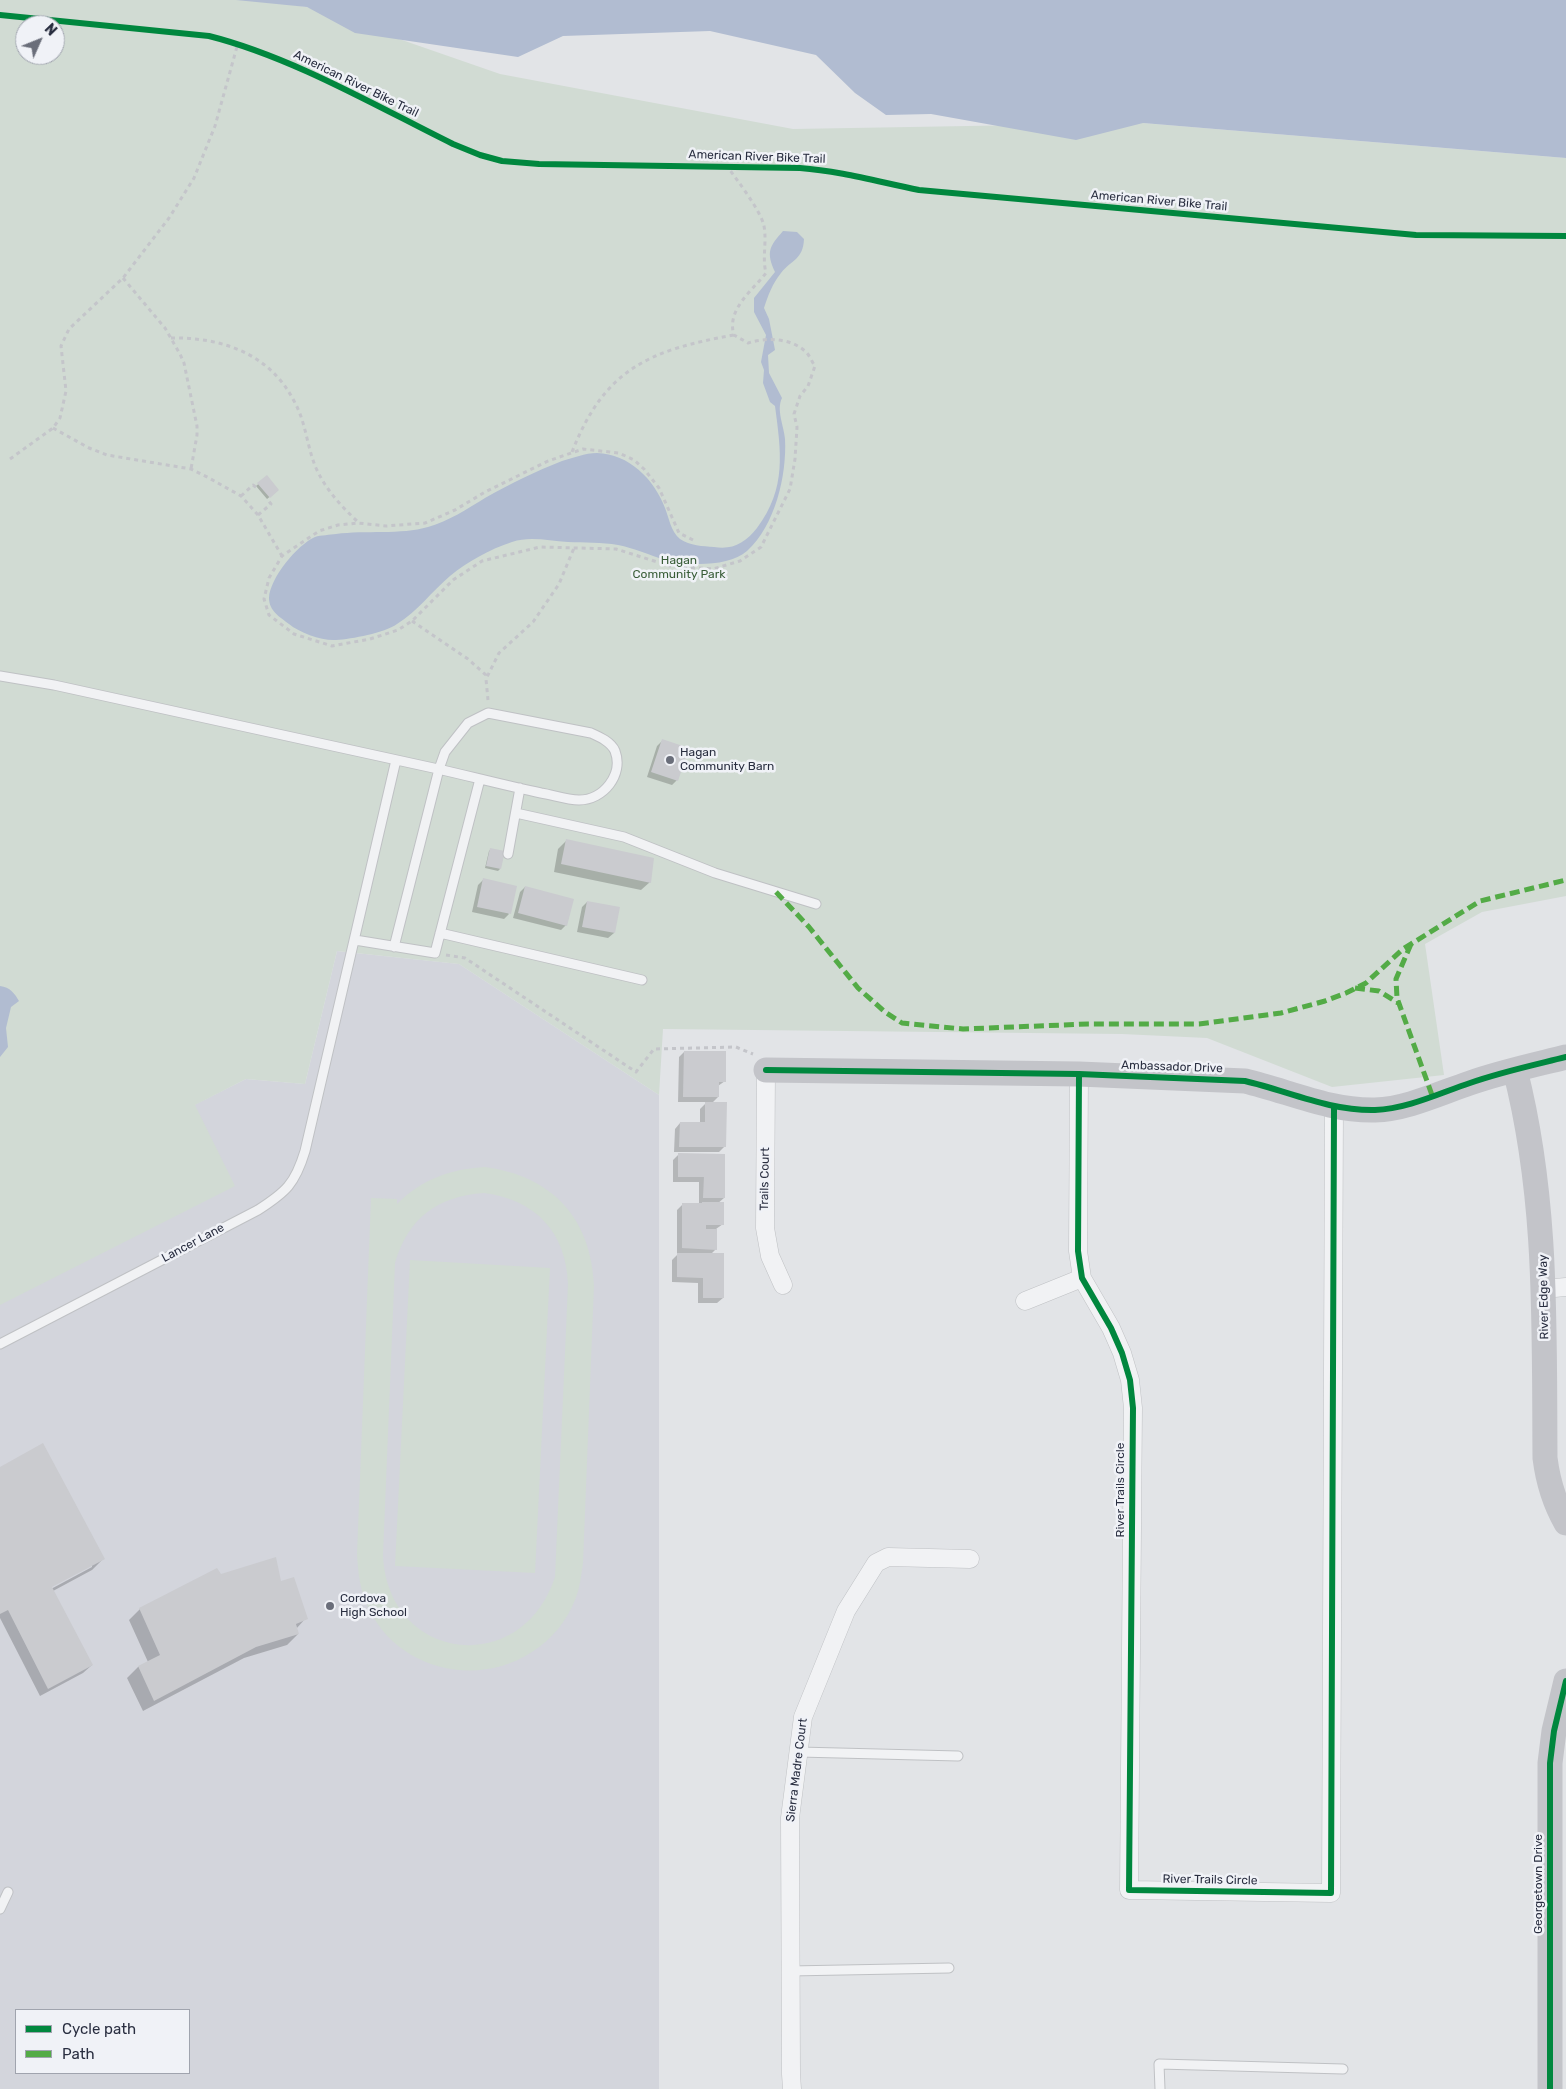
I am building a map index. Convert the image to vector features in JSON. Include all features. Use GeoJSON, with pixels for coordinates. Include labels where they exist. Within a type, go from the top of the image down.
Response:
{"type":"FeatureCollection","features":[{"type":"Feature","properties":{"kind":"street","name":"Ambassador Drive"},"geometry":{"type":"LineString","coordinates":[[766,1070],[1078,1074],[1245,1080],[1311,1101],[1334,1106],[1375,1110],[1394,1107],[1515,1070],[1566,1057]]}},
{"type":"Feature","properties":{"kind":"street","name":"Trails Court"},"geometry":{"type":"LineString","coordinates":[[766,1070],[764,1228],[770,1256],[783,1285]]}},
{"type":"Feature","properties":{"kind":"street","name":"River Edge Way"},"geometry":{"type":"LineString","coordinates":[[1515,1070],[1529,1135],[1555,1288],[1544,1458],[1549,1484],[1566,1523]]}},
{"type":"Feature","properties":{"kind":"street","name":"River Trails Circle"},"geometry":{"type":"LineString","coordinates":[[1078,1074],[1078,1251],[1082,1278],[1111,1328],[1122,1353],[1130,1380],[1133,1408],[1129,1890],[1331,1893],[1334,1106]]}},
{"type":"Feature","properties":{"kind":"street"},"geometry":{"type":"LineString","coordinates":[[1025,1301],[1082,1278]]}},
{"type":"Feature","properties":{"kind":"street","name":"Sierra Madre Court"},"geometry":{"type":"LineString","coordinates":[[792,2089],[790,1818],[803,1717],[828,1651],[846,1611],[876,1563],[888,1557],[970,1560]]}},
{"type":"Feature","properties":{"kind":"street","name":"Georgetown Drive"},"geometry":{"type":"LineString","coordinates":[[1550,2089],[1550,1763],[1554,1731],[1566,1681]]}},
{"type":"Feature","properties":{"kind":"lane"},"geometry":{"type":"LineString","coordinates":[[0,676],[54,685],[396,760],[439,770],[520,788],[578,800],[593,797],[605,790],[618,770],[614,748],[592,733],[488,713],[468,723],[445,752],[439,770],[394,947]]}},
{"type":"Feature","properties":{"kind":"lane","name":"Lancer Lane"},"geometry":{"type":"LineString","coordinates":[[0,1344],[258,1210],[288,1188],[299,1170],[320,1087],[396,760]]}},
{"type":"Feature","properties":{"kind":"lane"},"geometry":{"type":"LineString","coordinates":[[355,940],[435,953],[480,779]]}},
{"type":"Feature","properties":{"kind":"lane"},"geometry":{"type":"LineString","coordinates":[[508,854],[520,788]]}},
{"type":"Feature","properties":{"kind":"lane"},"geometry":{"type":"LineString","coordinates":[[516,813],[624,837],[714,873],[816,904]]}},
{"type":"Feature","properties":{"kind":"lane"},"geometry":{"type":"LineString","coordinates":[[440,933],[642,980]]}},
{"type":"Feature","properties":{"kind":"lane"},"geometry":{"type":"LineString","coordinates":[[800,1752],[958,1756]]}},
{"type":"Feature","properties":{"kind":"lane"},"geometry":{"type":"LineString","coordinates":[[0,1909],[8,1892]]}},
{"type":"Feature","properties":{"kind":"lane"},"geometry":{"type":"LineString","coordinates":[[790,1971],[949,1968]]}},
{"type":"Feature","properties":{"kind":"lane"},"geometry":{"type":"LineString","coordinates":[[1160,2089],[1159,2064],[1343,2069]]}},
{"type":"Feature","properties":{"kind":"path"},"geometry":{"type":"LineString","coordinates":[[10,459],[53,428],[60,418],[66,391],[60,346],[69,329],[123,278],[169,218],[194,178],[215,126],[242,44],[231,42]]}},
{"type":"Feature","properties":{"kind":"path"},"geometry":{"type":"LineString","coordinates":[[727,166],[764,224],[766,244],[763,260],[766,273],[746,295],[737,310],[731,325],[734,336]]}},
{"type":"Feature","properties":{"kind":"path"},"geometry":{"type":"LineString","coordinates":[[123,278],[165,328],[184,363],[197,426],[191,469]]}},
{"type":"Feature","properties":{"kind":"path"},"geometry":{"type":"LineString","coordinates":[[571,453],[578,436],[608,387],[641,362],[667,351],[698,342],[734,336],[748,343],[759,340],[777,340],[789,342],[807,353],[815,366],[808,386],[800,396],[794,414],[797,427],[796,451],[790,489],[761,547],[740,561],[713,569],[670,566],[616,549],[540,547],[482,561],[453,580],[412,621],[398,630],[370,639],[332,646],[294,634],[269,615],[264,599],[269,578],[282,556],[319,532],[338,525],[358,523],[386,526],[425,523],[455,510],[485,492],[540,464],[583,449],[619,453],[634,460],[659,488],[679,533],[693,540]]}},
{"type":"Feature","properties":{"kind":"path"},"geometry":{"type":"LineString","coordinates":[[170,338],[194,338],[224,343],[259,361],[275,375],[296,403],[316,469],[339,504],[358,523]]}},
{"type":"Feature","properties":{"kind":"path"},"geometry":{"type":"LineString","coordinates":[[53,428],[89,448],[107,455],[191,469],[241,496],[258,516],[282,556]]}},
{"type":"Feature","properties":{"kind":"path"},"geometry":{"type":"LineString","coordinates":[[241,496],[253,485],[257,488]]}},
{"type":"Feature","properties":{"kind":"path"},"geometry":{"type":"LineString","coordinates":[[258,516],[271,504],[268,500]]}},
{"type":"Feature","properties":{"kind":"path"},"geometry":{"type":"LineString","coordinates":[[488,713],[486,679],[499,652],[533,622],[559,584],[574,548]]}},
{"type":"Feature","properties":{"kind":"path"},"geometry":{"type":"LineString","coordinates":[[412,621],[468,659],[487,676]]}},
{"type":"Feature","properties":{"kind":"path"},"geometry":{"type":"LineString","coordinates":[[435,953],[465,958],[636,1072],[654,1049],[736,1047],[755,1055],[766,1070]]}},
{"type":"Feature","properties":{"kind":"shaded area","name":"Cordova High School"},"geometry":{"type":"Polygon","coordinates":[[[337,951],[459,964],[659,1095],[659,2089],[0,2089],[0,1202],[246,1079],[305,1084],[337,951]]]}},
{"type":"Feature","properties":{"kind":"green space","name":"Hagan Community Park"},"geometry":{"type":"Polygon","coordinates":[[[0,0],[259,0],[307,7],[500,74],[793,129],[1143,123],[1566,158],[1566,896],[1482,912],[1425,944],[1444,1075],[1332,1087],[1207,1038],[1122,1034],[663,1029],[659,1095],[459,964],[337,951],[305,1084],[246,1079],[195,1105],[235,1186],[0,1305],[0,0]]]}},
{"type":"Feature","properties":{"kind":"green space"},"geometry":{"type":"Polygon","coordinates":[[[485,1167],[509,1172],[530,1180],[564,1204],[576,1221],[585,1240],[591,1261],[594,1285],[583,1563],[577,1595],[572,1608],[558,1629],[546,1642],[532,1652],[510,1663],[487,1669],[464,1670],[441,1667],[419,1659],[399,1647],[382,1630],[363,1595],[357,1554],[371,1198],[397,1199],[397,1204],[427,1182],[449,1173],[485,1167]],[[484,1193],[468,1195],[453,1199],[427,1212],[408,1234],[395,1263],[383,1555],[390,1591],[407,1618],[430,1636],[458,1644],[487,1643],[514,1632],[538,1610],[555,1577],[568,1284],[566,1265],[554,1234],[545,1222],[533,1211],[519,1203],[484,1193]]]}},
{"type":"Feature","properties":{"kind":"green space"},"geometry":{"type":"Polygon","coordinates":[[[410,1260],[550,1268],[535,1573],[395,1566],[410,1260]]]}},
{"type":"Feature","properties":{"kind":"water"},"geometry":{"type":"Polygon","coordinates":[[[236,0],[1566,0],[1566,158],[1143,123],[1076,140],[931,114],[886,115],[855,93],[816,55],[710,31],[563,36],[518,57],[355,33],[307,7],[236,0]]]}},
{"type":"Feature","properties":{"kind":"water"},"geometry":{"type":"Polygon","coordinates":[[[783,231],[797,232],[804,239],[802,251],[778,277],[764,308],[769,319],[775,350],[768,355],[769,373],[782,398],[780,408],[785,439],[784,468],[772,514],[757,540],[747,551],[730,560],[696,564],[665,560],[612,544],[526,539],[504,545],[471,561],[450,576],[404,619],[376,633],[343,639],[324,639],[311,636],[299,630],[282,619],[273,610],[269,603],[269,598],[279,572],[300,547],[315,537],[347,533],[395,532],[428,527],[451,518],[533,473],[562,461],[588,454],[609,454],[630,463],[639,470],[660,497],[674,533],[680,539],[697,545],[721,548],[733,546],[748,538],[767,513],[773,499],[780,469],[775,406],[770,402],[763,383],[764,370],[761,362],[766,335],[754,312],[754,298],[775,272],[770,259],[770,250],[783,231]]]}},
{"type":"Feature","properties":{"kind":"water"},"geometry":{"type":"Polygon","coordinates":[[[0,986],[9,989],[19,1001],[11,1007],[6,1028],[8,1047],[0,1057],[0,986]]]}},
{"type":"Feature","properties":{"kind":"building"},"geometry":{"type":"Polygon","coordinates":[[[267,475],[279,490],[270,498],[257,483],[267,475]]]}},
{"type":"Feature","properties":{"kind":"building","name":"Hagan Community Barn"},"geometry":{"type":"Polygon","coordinates":[[[662,739],[689,748],[678,781],[651,772],[662,739]]]}},
{"type":"Feature","properties":{"kind":"building"},"geometry":{"type":"Polygon","coordinates":[[[566,839],[654,858],[651,883],[561,864],[566,839]]]}},
{"type":"Feature","properties":{"kind":"building"},"geometry":{"type":"Polygon","coordinates":[[[490,848],[505,851],[501,869],[486,866],[490,848]]]}},
{"type":"Feature","properties":{"kind":"building"},"geometry":{"type":"Polygon","coordinates":[[[483,878],[517,886],[511,914],[477,907],[483,878]]]}},
{"type":"Feature","properties":{"kind":"building"},"geometry":{"type":"Polygon","coordinates":[[[525,886],[574,899],[567,926],[518,913],[525,886]]]}},
{"type":"Feature","properties":{"kind":"building"},"geometry":{"type":"Polygon","coordinates":[[[587,901],[620,907],[615,933],[582,927],[587,901]]]}},
{"type":"Feature","properties":{"kind":"building"},"geometry":{"type":"Polygon","coordinates":[[[684,1051],[726,1051],[726,1082],[719,1082],[719,1097],[683,1097],[684,1051]]]}},
{"type":"Feature","properties":{"kind":"building"},"geometry":{"type":"Polygon","coordinates":[[[705,1102],[727,1102],[726,1147],[679,1147],[680,1122],[705,1122],[705,1102]]]}},
{"type":"Feature","properties":{"kind":"building"},"geometry":{"type":"Polygon","coordinates":[[[678,1153],[725,1154],[725,1198],[703,1198],[704,1177],[678,1177],[678,1153]]]}},
{"type":"Feature","properties":{"kind":"building"},"geometry":{"type":"Polygon","coordinates":[[[724,1202],[724,1225],[706,1225],[706,1229],[717,1229],[717,1250],[682,1248],[682,1203],[724,1202]]]}},
{"type":"Feature","properties":{"kind":"building"},"geometry":{"type":"Polygon","coordinates":[[[677,1253],[724,1253],[724,1298],[703,1298],[703,1278],[677,1277],[677,1253]]]}},
{"type":"Feature","properties":{"kind":"building"},"geometry":{"type":"Polygon","coordinates":[[[43,1443],[105,1559],[52,1587],[93,1665],[48,1689],[8,1610],[0,1614],[0,1467],[43,1443]]]}},
{"type":"Feature","properties":{"kind":"building"},"geometry":{"type":"Polygon","coordinates":[[[276,1557],[281,1581],[294,1577],[308,1619],[296,1624],[299,1634],[256,1647],[154,1701],[138,1666],[160,1655],[139,1608],[217,1568],[221,1574],[276,1557]]]}},
{"type":"Feature","properties":{"kind":"marked path"},"geometry":{"type":"LineString","coordinates":[[776,892],[809,927],[858,988],[885,1012],[902,1023],[963,1029],[1088,1024],[1199,1024],[1281,1013],[1325,1001],[1366,983],[1403,949],[1480,901],[1566,880]]}},
{"type":"Feature","properties":{"kind":"marked path"},"geometry":{"type":"LineString","coordinates":[[1411,944],[1396,979],[1397,998],[1432,1095]]}},
{"type":"Feature","properties":{"kind":"marked path"},"geometry":{"type":"LineString","coordinates":[[1355,988],[1379,991],[1398,1003]]}},
{"type":"Feature","properties":{"kind":"cycle path","name":"American River Bike Trail"},"geometry":{"type":"LineString","coordinates":[[0,15],[209,36],[240,45],[302,69],[453,144],[480,155],[502,161],[539,164],[815,169],[919,190],[1416,235],[1566,236]]}},
{"type":"Feature","properties":{"kind":"cycle path"},"geometry":{"type":"LineString","coordinates":[[766,1070],[1079,1074],[1245,1081],[1325,1104],[1375,1110],[1411,1104],[1494,1075],[1566,1057]]}},
{"type":"Feature","properties":{"kind":"cycle path"},"geometry":{"type":"LineString","coordinates":[[1079,1074],[1078,1251],[1082,1278],[1111,1328],[1122,1353],[1130,1380],[1133,1408],[1129,1890],[1331,1893],[1334,1106]]}},
{"type":"Feature","properties":{"kind":"cycle path"},"geometry":{"type":"LineString","coordinates":[[1550,2089],[1550,1763],[1554,1731],[1566,1681]]}},
{"type":"Feature","properties":{"kind":"place","name":"Hagan Community Barn"},"geometry":{"type":"Point","coordinates":[670,760]}},
{"type":"Feature","properties":{"kind":"place","name":"Cordova High School"},"geometry":{"type":"Point","coordinates":[330,1606]}}]}
